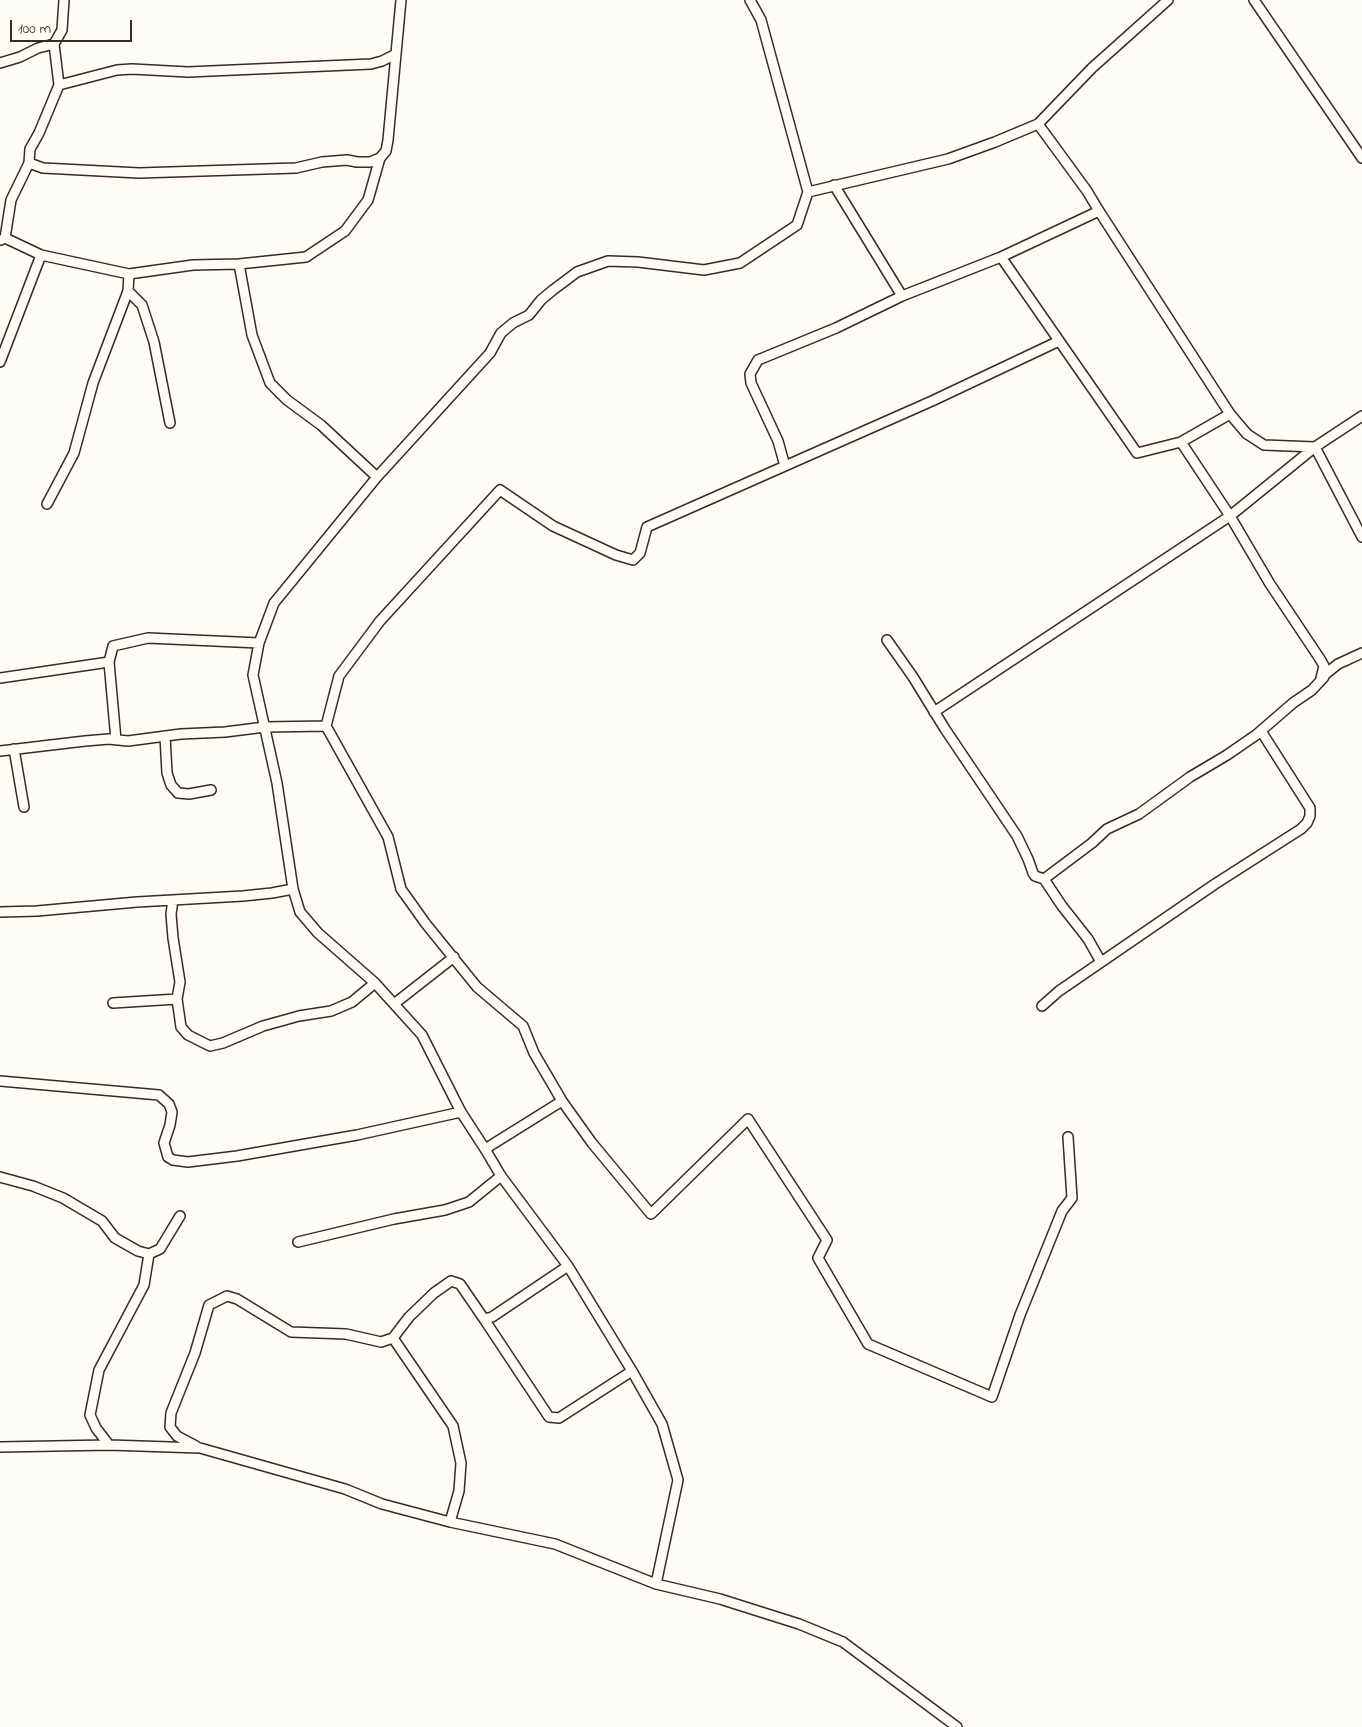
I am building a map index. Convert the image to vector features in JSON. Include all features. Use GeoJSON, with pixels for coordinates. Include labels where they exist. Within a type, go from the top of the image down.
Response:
{"type":"FeatureCollection","features":[{"type":"Feature","properties":{"kind":"street"},"geometry":{"type":"LineString","coordinates":[[64,0],[62,30],[54,44],[59,85],[39,133],[30,149],[29,163],[11,200],[3,239],[41,255],[129,274],[193,264],[239,264],[306,257],[346,231],[368,200],[380,158],[386,151],[401,0]]}},
{"type":"Feature","properties":{"kind":"street"},"geometry":{"type":"LineString","coordinates":[[656,1584],[678,1480],[662,1424],[568,1266],[501,1176],[460,1112],[422,1034],[374,983],[318,933],[300,912],[293,889],[277,783],[253,674],[259,642],[274,603],[377,477],[490,353],[501,333],[512,323],[529,315],[541,300],[576,272],[608,261],[638,262],[704,270],[740,263],[797,225],[808,192],[760,20],[750,0]]}},
{"type":"Feature","properties":{"kind":"street"},"geometry":{"type":"LineString","coordinates":[[808,192],[948,158],[995,142],[1038,124],[1092,68],[1168,0]]}},
{"type":"Feature","properties":{"kind":"street"},"geometry":{"type":"LineString","coordinates":[[1254,0],[1362,158]]}},
{"type":"Feature","properties":{"kind":"street"},"geometry":{"type":"LineString","coordinates":[[0,63],[20,57],[38,48],[54,44]]}},
{"type":"Feature","properties":{"kind":"street"},"geometry":{"type":"LineString","coordinates":[[59,85],[117,70],[188,72],[371,64],[396,54]]}},
{"type":"Feature","properties":{"kind":"street"},"geometry":{"type":"LineString","coordinates":[[1038,124],[1087,191],[1098,211],[1230,414],[1247,434],[1264,445],[1315,447]]}},
{"type":"Feature","properties":{"kind":"street"},"geometry":{"type":"LineString","coordinates":[[29,163],[43,168],[139,173],[296,168],[322,162],[347,160],[370,162],[380,158]]}},
{"type":"Feature","properties":{"kind":"street"},"geometry":{"type":"LineString","coordinates":[[834,186],[902,296]]}},
{"type":"Feature","properties":{"kind":"street"},"geometry":{"type":"LineString","coordinates":[[784,466],[778,441],[751,383],[750,374],[758,360],[836,328],[902,296],[1001,257],[1098,211]]}},
{"type":"Feature","properties":{"kind":"street"},"geometry":{"type":"LineString","coordinates":[[0,362],[41,255]]}},
{"type":"Feature","properties":{"kind":"street"},"geometry":{"type":"LineString","coordinates":[[1001,257],[1137,453],[1181,442],[1230,414]]}},
{"type":"Feature","properties":{"kind":"street"},"geometry":{"type":"LineString","coordinates":[[239,264],[252,335],[270,383],[287,400],[321,425],[377,477]]}},
{"type":"Feature","properties":{"kind":"street"},"geometry":{"type":"LineString","coordinates":[[47,504],[74,452],[93,383],[128,291],[129,274]]}},
{"type":"Feature","properties":{"kind":"street"},"geometry":{"type":"LineString","coordinates":[[128,291],[142,305],[154,342],[170,423]]}},
{"type":"Feature","properties":{"kind":"street"},"geometry":{"type":"LineString","coordinates":[[1059,341],[932,401],[647,527],[640,553],[633,560],[553,526],[500,490],[380,621],[340,676],[326,726],[388,837],[402,890],[426,924],[477,987],[523,1026],[534,1053],[562,1101],[592,1143],[652,1214],[748,1119],[827,1240],[818,1258],[868,1344],[992,1397],[1020,1316],[1062,1212],[1072,1198],[1068,1137]]}},
{"type":"Feature","properties":{"kind":"street"},"geometry":{"type":"LineString","coordinates":[[934,712],[1230,516],[1315,447],[1362,416]]}},
{"type":"Feature","properties":{"kind":"street"},"geometry":{"type":"LineString","coordinates":[[1181,442],[1230,516],[1270,584],[1320,659],[1324,666],[1321,678]]}},
{"type":"Feature","properties":{"kind":"street"},"geometry":{"type":"LineString","coordinates":[[1315,447],[1362,537]]}},
{"type":"Feature","properties":{"kind":"street"},"geometry":{"type":"LineString","coordinates":[[116,740],[109,662],[113,646],[148,638],[259,642]]}},
{"type":"Feature","properties":{"kind":"street"},"geometry":{"type":"LineString","coordinates":[[887,640],[1016,836],[1033,873],[1035,876],[1044,879],[1088,939],[1101,962]]}},
{"type":"Feature","properties":{"kind":"street"},"geometry":{"type":"LineString","coordinates":[[1321,678],[1329,669],[1362,653]]}},
{"type":"Feature","properties":{"kind":"street"},"geometry":{"type":"LineString","coordinates":[[0,678],[109,662]]}},
{"type":"Feature","properties":{"kind":"street"},"geometry":{"type":"LineString","coordinates":[[1044,879],[1092,843],[1107,829],[1139,814],[1190,777],[1237,749],[1262,731],[1293,703],[1312,690],[1324,677],[1321,678]]}},
{"type":"Feature","properties":{"kind":"street"},"geometry":{"type":"LineString","coordinates":[[0,751],[85,741],[128,741],[265,727],[326,726]]}},
{"type":"Feature","properties":{"kind":"street"},"geometry":{"type":"LineString","coordinates":[[1042,1006],[1059,991],[1307,823],[1310,816],[1310,808],[1262,731]]}},
{"type":"Feature","properties":{"kind":"street"},"geometry":{"type":"LineString","coordinates":[[166,736],[167,773],[171,785],[178,793],[189,794],[210,790]]}},
{"type":"Feature","properties":{"kind":"street"},"geometry":{"type":"LineString","coordinates":[[14,749],[24,807]]}},
{"type":"Feature","properties":{"kind":"street"},"geometry":{"type":"LineString","coordinates":[[0,912],[37,911],[272,893],[293,889]]}},
{"type":"Feature","properties":{"kind":"street"},"geometry":{"type":"LineString","coordinates":[[173,900],[171,914],[180,982],[177,999],[181,1027],[188,1035],[210,1046],[263,1026],[299,1016],[331,1012],[352,1002],[374,983]]}},
{"type":"Feature","properties":{"kind":"street"},"geometry":{"type":"LineString","coordinates":[[394,1004],[454,957]]}},
{"type":"Feature","properties":{"kind":"street"},"geometry":{"type":"LineString","coordinates":[[113,1003],[177,999]]}},
{"type":"Feature","properties":{"kind":"street"},"geometry":{"type":"LineString","coordinates":[[0,1082],[159,1096],[169,1104],[172,1112],[164,1143],[168,1156],[173,1160],[188,1162],[237,1156],[357,1135],[460,1112]]}},
{"type":"Feature","properties":{"kind":"street"},"geometry":{"type":"LineString","coordinates":[[485,1149],[562,1101]]}},
{"type":"Feature","properties":{"kind":"street"},"geometry":{"type":"LineString","coordinates":[[298,1242],[394,1219],[445,1210],[468,1202],[501,1176]]}},
{"type":"Feature","properties":{"kind":"street"},"geometry":{"type":"LineString","coordinates":[[0,1177],[33,1186],[63,1198],[102,1221],[115,1238],[138,1251],[149,1254],[160,1249],[180,1216]]}},
{"type":"Feature","properties":{"kind":"street"},"geometry":{"type":"LineString","coordinates":[[109,1445],[96,1428],[90,1414],[95,1388],[99,1370],[144,1285],[149,1254]]}},
{"type":"Feature","properties":{"kind":"street"},"geometry":{"type":"LineString","coordinates":[[484,1318],[492,1317],[568,1266]]}},
{"type":"Feature","properties":{"kind":"street"},"geometry":{"type":"LineString","coordinates":[[632,1371],[558,1418],[550,1417],[460,1284],[451,1281],[434,1293],[409,1317],[393,1338],[381,1342],[346,1334],[291,1332],[237,1299],[227,1296],[208,1305],[195,1353],[171,1413],[170,1427],[177,1436],[200,1448],[345,1489],[382,1504],[450,1522],[555,1544],[656,1584],[720,1599],[799,1624],[843,1642],[956,1727]]}},
{"type":"Feature","properties":{"kind":"street"},"geometry":{"type":"LineString","coordinates":[[393,1338],[453,1426],[461,1463],[458,1491],[450,1522]]}},
{"type":"Feature","properties":{"kind":"street"},"geometry":{"type":"LineString","coordinates":[[0,1447],[109,1445],[200,1448]]}}]}
